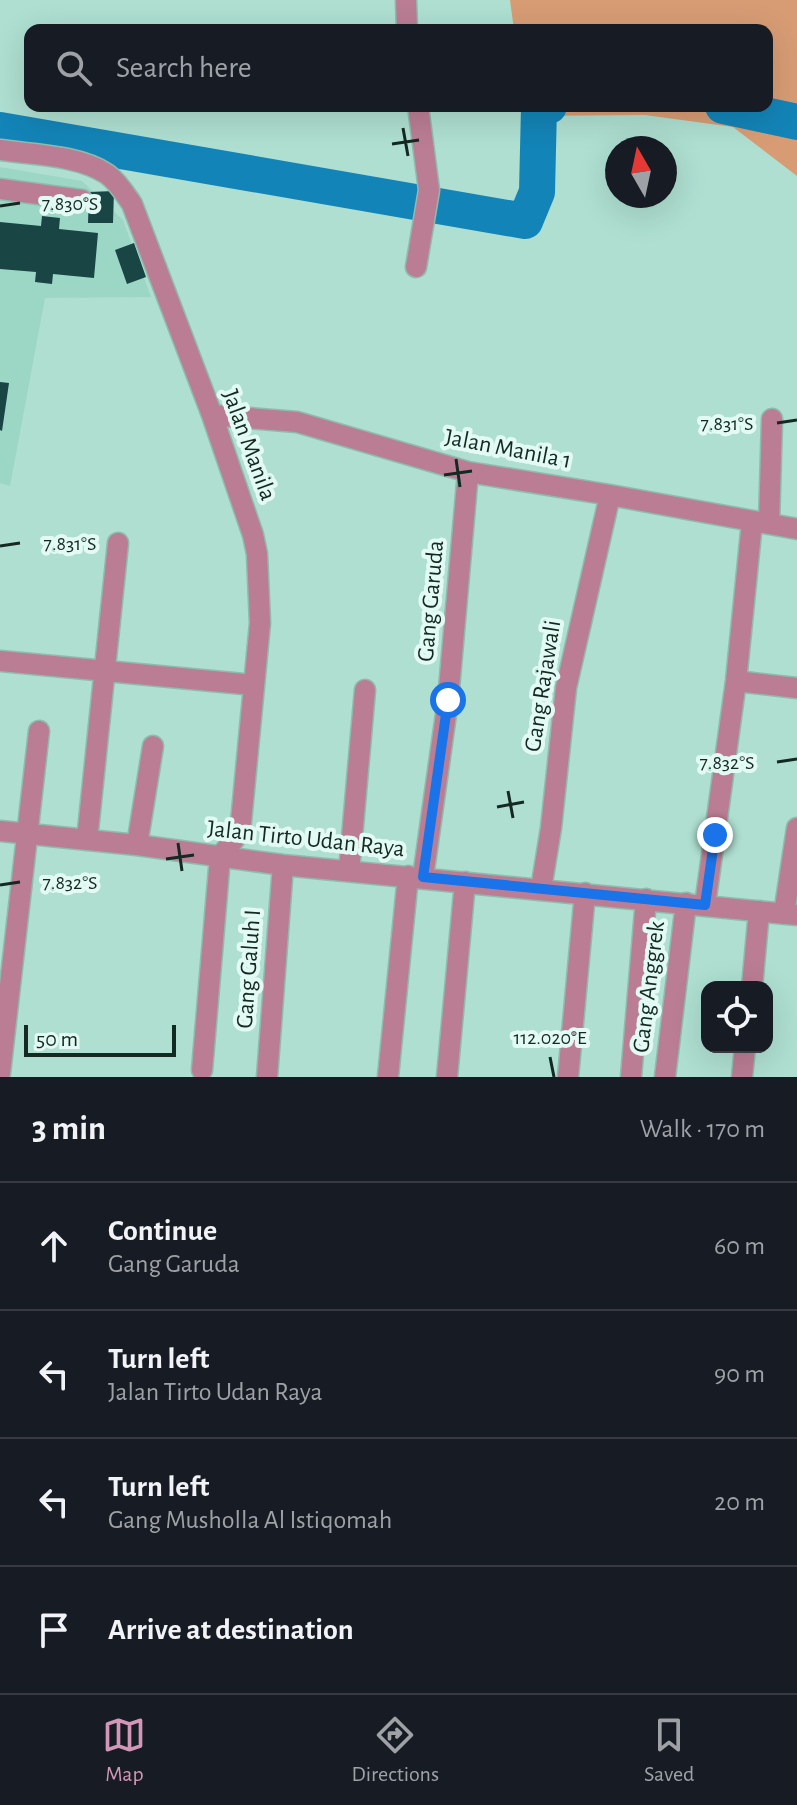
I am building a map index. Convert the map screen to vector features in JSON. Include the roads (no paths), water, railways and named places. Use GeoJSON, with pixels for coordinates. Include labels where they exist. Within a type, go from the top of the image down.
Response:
{"type":"FeatureCollection","features":[{"type":"Feature","properties":{"kind":"street"},"geometry":{"type":"LineString","coordinates":[[406,0],[407,24]]}},
{"type":"Feature","properties":{"kind":"street"},"geometry":{"type":"LineString","coordinates":[[416,267],[429,190],[419,112]]}},
{"type":"Feature","properties":{"kind":"street","name":"Jalan Manila"},"geometry":{"type":"LineString","coordinates":[[1,154],[87,165],[108,175],[132,204],[249,520],[257,554],[260,623],[241,822],[236,837],[220,857]]}},
{"type":"Feature","properties":{"kind":"street"},"geometry":{"type":"LineString","coordinates":[[0,189],[82,200]]}},
{"type":"Feature","properties":{"kind":"street","name":"Jalan Manila 1"},"geometry":{"type":"LineString","coordinates":[[212,415],[315,426],[468,472],[797,529]]}},
{"type":"Feature","properties":{"kind":"street","name":"Gang Anggrek"},"geometry":{"type":"LineString","coordinates":[[665,1077],[736,681],[761,523],[772,419]]}},
{"type":"Feature","properties":{"kind":"street","name":"Gang Garuda"},"geometry":{"type":"LineString","coordinates":[[388,1077],[416,876],[448,700],[468,472]]}},
{"type":"Feature","properties":{"kind":"street","name":"Gang Rajawali"},"geometry":{"type":"LineString","coordinates":[[541,889],[566,688],[610,495]]}},
{"type":"Feature","properties":{"kind":"street"},"geometry":{"type":"LineString","coordinates":[[87,840],[118,543]]}},
{"type":"Feature","properties":{"kind":"street"},"geometry":{"type":"LineString","coordinates":[[0,661],[254,685]]}},
{"type":"Feature","properties":{"kind":"street"},"geometry":{"type":"LineString","coordinates":[[736,681],[797,688]]}},
{"type":"Feature","properties":{"kind":"street"},"geometry":{"type":"LineString","coordinates":[[349,871],[365,690]]}},
{"type":"Feature","properties":{"kind":"street"},"geometry":{"type":"LineString","coordinates":[[0,1073],[39,731]]}},
{"type":"Feature","properties":{"kind":"street"},"geometry":{"type":"LineString","coordinates":[[137,845],[153,746]]}},
{"type":"Feature","properties":{"kind":"street"},"geometry":{"type":"LineString","coordinates":[[791,914],[797,828]]}},
{"type":"Feature","properties":{"kind":"street","name":"Jalan Tirto Udan Raya"},"geometry":{"type":"LineString","coordinates":[[0,831],[137,845],[283,865],[791,914]]}},
{"type":"Feature","properties":{"kind":"street"},"geometry":{"type":"LineString","coordinates":[[202,1070],[220,857]]}},
{"type":"Feature","properties":{"kind":"street","name":"Gang Galuh I"},"geometry":{"type":"LineString","coordinates":[[267,1077],[283,865]]}},
{"type":"Feature","properties":{"kind":"street"},"geometry":{"type":"LineString","coordinates":[[447,1077],[465,882]]}},
{"type":"Feature","properties":{"kind":"street"},"geometry":{"type":"LineString","coordinates":[[568,1077],[585,893]]}},
{"type":"Feature","properties":{"kind":"street"},"geometry":{"type":"LineString","coordinates":[[631,1077],[646,899]]}},
{"type":"Feature","properties":{"kind":"street"},"geometry":{"type":"LineString","coordinates":[[753,981],[759,911]]}},
{"type":"Feature","properties":{"kind":"street"},"geometry":{"type":"LineString","coordinates":[[742,1077],[744,1053]]}},
{"type":"Feature","properties":{"kind":"waterway"},"geometry":{"type":"LineString","coordinates":[[0,130],[525,221],[537,192],[539,112]]}},
{"type":"Feature","properties":{"kind":"waterway"},"geometry":{"type":"LineString","coordinates":[[751,112],[797,122]]}}]}
